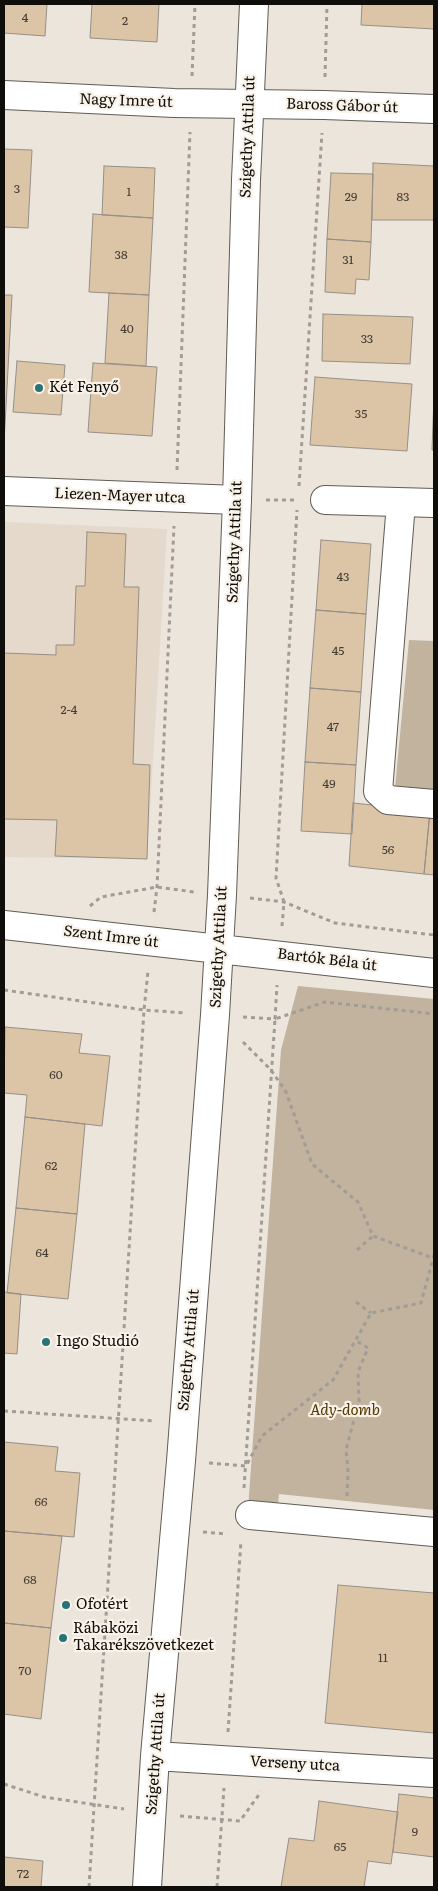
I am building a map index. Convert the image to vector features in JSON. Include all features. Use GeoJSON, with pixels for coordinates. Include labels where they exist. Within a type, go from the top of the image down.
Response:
{"type":"FeatureCollection","features":[{"type":"Feature","properties":{"kind":"street","name":"Szigethy Attila út"},"geometry":{"type":"LineString","coordinates":[[147,1887],[155,1756],[181,1461],[216,1016],[237,500],[249,104],[254,4]]}},
{"type":"Feature","properties":{"kind":"street","name":"Nagy Imre út"},"geometry":{"type":"LineString","coordinates":[[4,95],[174,103],[249,104]]}},
{"type":"Feature","properties":{"kind":"street","name":"Baross Gábor út"},"geometry":{"type":"LineString","coordinates":[[249,104],[434,109]]}},
{"type":"Feature","properties":{"kind":"street","name":"Liezen-Mayer utca"},"geometry":{"type":"LineString","coordinates":[[4,491],[237,500]]}},
{"type":"Feature","properties":{"kind":"street"},"geometry":{"type":"LineString","coordinates":[[325,500],[434,503]]}},
{"type":"Feature","properties":{"kind":"street"},"geometry":{"type":"LineString","coordinates":[[401,503],[378,791],[388,800],[434,804]]}},
{"type":"Feature","properties":{"kind":"street","name":"Szent Imre út"},"geometry":{"type":"LineString","coordinates":[[4,925],[219,948]]}},
{"type":"Feature","properties":{"kind":"street","name":"Bartók Béla út"},"geometry":{"type":"LineString","coordinates":[[219,948],[434,973]]}},
{"type":"Feature","properties":{"kind":"street"},"geometry":{"type":"LineString","coordinates":[[242,1519],[346,1524],[434,1532]]}},
{"type":"Feature","properties":{"kind":"street","name":"Verseny utca"},"geometry":{"type":"LineString","coordinates":[[155,1756],[434,1773]]}},
{"type":"Feature","properties":{"kind":"path"},"geometry":{"type":"LineString","coordinates":[[237,500],[325,500]]}},
{"type":"Feature","properties":{"kind":"path"},"geometry":{"type":"LineString","coordinates":[[4,990],[144,1010],[89,1887]]}},
{"type":"Feature","properties":{"kind":"path"},"geometry":{"type":"LineString","coordinates":[[217,1887],[275,1019],[325,1002],[434,1014]]}},
{"type":"Feature","properties":{"kind":"path"},"geometry":{"type":"LineString","coordinates":[[216,1016],[271,1070],[286,1092],[312,1164],[358,1202],[373,1236],[434,1257],[420,1303],[370,1313],[356,1302]]}},
{"type":"Feature","properties":{"kind":"path"},"geometry":{"type":"LineString","coordinates":[[357,1250],[373,1236]]}},
{"type":"Feature","properties":{"kind":"path"},"geometry":{"type":"LineString","coordinates":[[246,1466],[262,1436],[333,1380],[370,1313]]}},
{"type":"Feature","properties":{"kind":"path"},"geometry":{"type":"LineString","coordinates":[[346,1524],[348,1471],[346,1450],[359,1401],[358,1372],[368,1348],[355,1340]]}},
{"type":"Feature","properties":{"kind":"path"},"geometry":{"type":"LineString","coordinates":[[4,1411],[184,1423]]}},
{"type":"Feature","properties":{"kind":"path"},"geometry":{"type":"LineString","coordinates":[[181,1461],[246,1466]]}},
{"type":"Feature","properties":{"kind":"path"},"geometry":{"type":"LineString","coordinates":[[175,1531],[242,1519]]}},
{"type":"Feature","properties":{"kind":"shaded area"},"geometry":{"type":"Polygon","coordinates":[[[4,522],[167,529],[147,859],[4,857],[4,522]]]}},
{"type":"Feature","properties":{"kind":"green space"},"geometry":{"type":"Polygon","coordinates":[[[409,640],[434,641],[434,791],[395,788],[409,640]]]}},
{"type":"Feature","properties":{"kind":"green space","name":"Ady-domb"},"geometry":{"type":"Polygon","coordinates":[[[298,986],[434,999],[434,1510],[279,1494],[277,1517],[248,1509],[281,1050],[298,986]]]}},
{"type":"Feature","properties":{"kind":"building"},"geometry":{"type":"Polygon","coordinates":[[[4,4],[47,4],[45,36],[4,33],[4,4]]]}},
{"type":"Feature","properties":{"kind":"building"},"geometry":{"type":"Polygon","coordinates":[[[92,4],[159,4],[157,42],[90,38],[92,4]]]}},
{"type":"Feature","properties":{"kind":"building"},"geometry":{"type":"Polygon","coordinates":[[[362,4],[434,4],[434,29],[361,25],[362,4]]]}},
{"type":"Feature","properties":{"kind":"building"},"geometry":{"type":"Polygon","coordinates":[[[4,149],[32,150],[28,228],[4,227],[4,149]]]}},
{"type":"Feature","properties":{"kind":"building"},"geometry":{"type":"Polygon","coordinates":[[[373,163],[434,166],[434,220],[372,220],[373,163]]]}},
{"type":"Feature","properties":{"kind":"building"},"geometry":{"type":"Polygon","coordinates":[[[104,166],[155,168],[153,218],[102,215],[104,166]]]}},
{"type":"Feature","properties":{"kind":"building"},"geometry":{"type":"Polygon","coordinates":[[[331,173],[373,174],[371,242],[327,239],[331,173]]]}},
{"type":"Feature","properties":{"kind":"building"},"geometry":{"type":"Polygon","coordinates":[[[93,214],[153,218],[149,295],[89,292],[93,214]]]}},
{"type":"Feature","properties":{"kind":"building"},"geometry":{"type":"Polygon","coordinates":[[[327,239],[371,242],[369,280],[356,279],[355,294],[325,292],[327,239]]]}},
{"type":"Feature","properties":{"kind":"building"},"geometry":{"type":"Polygon","coordinates":[[[109,293],[149,295],[146,366],[105,363],[109,293]]]}},
{"type":"Feature","properties":{"kind":"building"},"geometry":{"type":"Polygon","coordinates":[[[4,295],[12,295],[4,443],[4,295]]]}},
{"type":"Feature","properties":{"kind":"building"},"geometry":{"type":"Polygon","coordinates":[[[323,314],[413,317],[410,364],[322,361],[323,314]]]}},
{"type":"Feature","properties":{"kind":"building","name":"Két Fenyő"},"geometry":{"type":"Polygon","coordinates":[[[17,361],[65,365],[61,415],[13,412],[17,361]]]}},
{"type":"Feature","properties":{"kind":"building"},"geometry":{"type":"Polygon","coordinates":[[[93,363],[157,367],[152,436],[88,432],[93,363]]]}},
{"type":"Feature","properties":{"kind":"building"},"geometry":{"type":"Polygon","coordinates":[[[315,377],[412,384],[407,451],[310,445],[315,377]]]}},
{"type":"Feature","properties":{"kind":"building"},"geometry":{"type":"Polygon","coordinates":[[[434,398],[434,450],[432,450],[434,398]]]}},
{"type":"Feature","properties":{"kind":"building"},"geometry":{"type":"Polygon","coordinates":[[[87,532],[126,534],[124,587],[139,587],[133,764],[150,765],[147,859],[55,856],[57,820],[4,819],[4,653],[56,655],[56,645],[74,645],[76,586],[85,586],[87,532]]]}},
{"type":"Feature","properties":{"kind":"building"},"geometry":{"type":"Polygon","coordinates":[[[321,540],[371,544],[366,614],[316,610],[321,540]]]}},
{"type":"Feature","properties":{"kind":"building"},"geometry":{"type":"Polygon","coordinates":[[[316,610],[366,614],[361,692],[310,688],[316,610]]]}},
{"type":"Feature","properties":{"kind":"building"},"geometry":{"type":"Polygon","coordinates":[[[310,688],[361,692],[356,765],[305,762],[310,688]]]}},
{"type":"Feature","properties":{"kind":"building"},"geometry":{"type":"Polygon","coordinates":[[[305,762],[356,765],[352,834],[301,831],[305,762]]]}},
{"type":"Feature","properties":{"kind":"building"},"geometry":{"type":"Polygon","coordinates":[[[353,803],[430,811],[424,874],[349,866],[353,803]]]}},
{"type":"Feature","properties":{"kind":"building"},"geometry":{"type":"Polygon","coordinates":[[[430,811],[434,812],[434,875],[424,874],[430,811]]]}},
{"type":"Feature","properties":{"kind":"building"},"geometry":{"type":"Polygon","coordinates":[[[5,1027],[82,1034],[79,1053],[110,1056],[102,1126],[25,1117],[27,1095],[4,1093],[5,1027]]]}},
{"type":"Feature","properties":{"kind":"building"},"geometry":{"type":"Polygon","coordinates":[[[25,1117],[85,1124],[77,1214],[16,1208],[25,1117]]]}},
{"type":"Feature","properties":{"kind":"building"},"geometry":{"type":"Polygon","coordinates":[[[16,1208],[77,1214],[68,1299],[7,1293],[16,1208]]]}},
{"type":"Feature","properties":{"kind":"building"},"geometry":{"type":"Polygon","coordinates":[[[4,1292],[21,1294],[17,1354],[4,1353],[4,1292]]]}},
{"type":"Feature","properties":{"kind":"building"},"geometry":{"type":"Polygon","coordinates":[[[4,1442],[58,1447],[55,1471],[80,1473],[74,1537],[4,1531],[4,1442]]]}},
{"type":"Feature","properties":{"kind":"building"},"geometry":{"type":"Polygon","coordinates":[[[4,1531],[62,1536],[51,1628],[4,1623],[4,1531]]]}},
{"type":"Feature","properties":{"kind":"building"},"geometry":{"type":"Polygon","coordinates":[[[338,1585],[434,1593],[434,1733],[325,1723],[338,1585]]]}},
{"type":"Feature","properties":{"kind":"building"},"geometry":{"type":"Polygon","coordinates":[[[4,1623],[51,1628],[41,1719],[4,1714],[4,1623]]]}},
{"type":"Feature","properties":{"kind":"building"},"geometry":{"type":"Polygon","coordinates":[[[399,1794],[434,1798],[434,1857],[393,1852],[399,1794]]]}},
{"type":"Feature","properties":{"kind":"building"},"geometry":{"type":"Polygon","coordinates":[[[319,1801],[398,1812],[391,1864],[368,1861],[364,1887],[281,1887],[289,1838],[314,1841],[319,1801]]]}},
{"type":"Feature","properties":{"kind":"building"},"geometry":{"type":"Polygon","coordinates":[[[4,1857],[43,1861],[41,1887],[4,1887],[4,1857]]]}},
{"type":"Feature","properties":{"kind":"place","name":"Két Fenyő"},"geometry":{"type":"Point","coordinates":[39,388]}},
{"type":"Feature","properties":{"kind":"place","name":"Ingo Studió"},"geometry":{"type":"Point","coordinates":[46,1342]}},
{"type":"Feature","properties":{"kind":"place","name":"Ofotért"},"geometry":{"type":"Point","coordinates":[66,1605]}},
{"type":"Feature","properties":{"kind":"place","name":"Rábaközi Takarékszövetkezet"},"geometry":{"type":"Point","coordinates":[63,1638]}}]}
